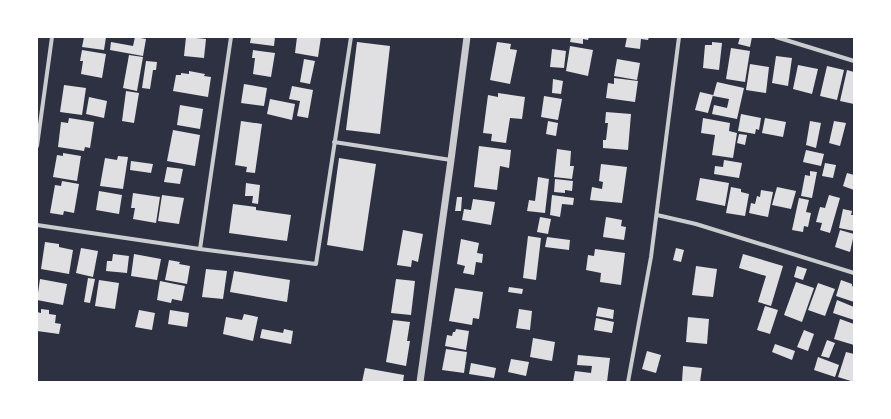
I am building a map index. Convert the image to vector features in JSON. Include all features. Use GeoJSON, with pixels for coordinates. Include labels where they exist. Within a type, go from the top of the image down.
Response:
{"type":"FeatureCollection","features":[{"type":"Feature","properties":{"kind":"street"},"geometry":{"type":"LineString","coordinates":[[37,146],[52,37]]}},
{"type":"Feature","properties":{"kind":"street"},"geometry":{"type":"LineString","coordinates":[[200,249],[231,37]]}},
{"type":"Feature","properties":{"kind":"street"},"geometry":{"type":"LineString","coordinates":[[37,225],[200,249],[316,264],[351,37]]}},
{"type":"Feature","properties":{"kind":"street"},"geometry":{"type":"LineString","coordinates":[[420,382],[467,37]]}},
{"type":"Feature","properties":{"kind":"street"},"geometry":{"type":"LineString","coordinates":[[628,382],[651,257],[679,37]]}},
{"type":"Feature","properties":{"kind":"street"},"geometry":{"type":"LineString","coordinates":[[776,37],[854,61]]}},
{"type":"Feature","properties":{"kind":"street"},"geometry":{"type":"LineString","coordinates":[[334,142],[451,160]]}},
{"type":"Feature","properties":{"kind":"street"},"geometry":{"type":"LineString","coordinates":[[657,215],[696,224],[854,273]]}},
{"type":"Feature","properties":{"kind":"building"},"geometry":{"type":"Polygon","coordinates":[[[84,37],[106,37],[104,50],[82,47],[84,37]]]}},
{"type":"Feature","properties":{"kind":"building"},"geometry":{"type":"Polygon","coordinates":[[[135,37],[146,39],[143,56],[110,50],[111,42],[133,46],[135,37]]]}},
{"type":"Feature","properties":{"kind":"building"},"geometry":{"type":"Polygon","coordinates":[[[186,37],[206,39],[204,58],[184,56],[186,37]]]}},
{"type":"Feature","properties":{"kind":"building"},"geometry":{"type":"Polygon","coordinates":[[[251,37],[275,37],[274,46],[250,43],[251,37]]]}},
{"type":"Feature","properties":{"kind":"building"},"geometry":{"type":"Polygon","coordinates":[[[297,37],[321,37],[318,57],[295,53],[297,37]]]}},
{"type":"Feature","properties":{"kind":"building"},"geometry":{"type":"Polygon","coordinates":[[[571,37],[589,37],[588,40],[583,39],[583,44],[570,42],[571,37]]]}},
{"type":"Feature","properties":{"kind":"building"},"geometry":{"type":"Polygon","coordinates":[[[627,37],[649,37],[648,40],[641,39],[640,49],[625,47],[627,37]]]}},
{"type":"Feature","properties":{"kind":"building"},"geometry":{"type":"Polygon","coordinates":[[[740,37],[752,37],[750,47],[738,44],[740,37]]]}},
{"type":"Feature","properties":{"kind":"building"},"geometry":{"type":"Polygon","coordinates":[[[357,42],[390,46],[380,134],[346,130],[357,42]]]}},
{"type":"Feature","properties":{"kind":"building"},"geometry":{"type":"Polygon","coordinates":[[[497,42],[511,44],[510,49],[517,50],[510,84],[490,80],[497,42]]]}},
{"type":"Feature","properties":{"kind":"building"},"geometry":{"type":"Polygon","coordinates":[[[712,42],[722,43],[719,70],[703,68],[705,45],[712,45],[712,42]]]}},
{"type":"Feature","properties":{"kind":"building"},"geometry":{"type":"Polygon","coordinates":[[[570,46],[593,50],[588,76],[566,71],[570,46]]]}},
{"type":"Feature","properties":{"kind":"building"},"geometry":{"type":"Polygon","coordinates":[[[731,48],[750,51],[745,82],[726,79],[731,48]]]}},
{"type":"Feature","properties":{"kind":"building"},"geometry":{"type":"Polygon","coordinates":[[[552,49],[566,51],[564,68],[550,67],[552,49]]]}},
{"type":"Feature","properties":{"kind":"building"},"geometry":{"type":"Polygon","coordinates":[[[82,50],[106,54],[102,78],[81,74],[83,61],[80,61],[82,50]]]}},
{"type":"Feature","properties":{"kind":"building"},"geometry":{"type":"Polygon","coordinates":[[[253,50],[275,53],[271,77],[253,74],[255,58],[252,58],[253,50]]]}},
{"type":"Feature","properties":{"kind":"building"},"geometry":{"type":"Polygon","coordinates":[[[129,55],[143,57],[137,91],[123,88],[129,55]]]}},
{"type":"Feature","properties":{"kind":"building"},"geometry":{"type":"Polygon","coordinates":[[[776,56],[792,58],[788,86],[772,83],[776,56]]]}},
{"type":"Feature","properties":{"kind":"building"},"geometry":{"type":"Polygon","coordinates":[[[304,59],[315,61],[310,84],[300,82],[304,59]]]}},
{"type":"Feature","properties":{"kind":"building"},"geometry":{"type":"Polygon","coordinates":[[[617,59],[640,63],[637,80],[614,76],[617,59]]]}},
{"type":"Feature","properties":{"kind":"building"},"geometry":{"type":"Polygon","coordinates":[[[146,61],[157,62],[156,70],[153,70],[150,89],[142,88],[146,61]]]}},
{"type":"Feature","properties":{"kind":"building"},"geometry":{"type":"Polygon","coordinates":[[[750,64],[769,67],[766,93],[746,90],[750,64]]]}},
{"type":"Feature","properties":{"kind":"building"},"geometry":{"type":"Polygon","coordinates":[[[798,65],[818,69],[812,94],[793,89],[798,65]]]}},
{"type":"Feature","properties":{"kind":"building"},"geometry":{"type":"Polygon","coordinates":[[[827,66],[844,70],[837,100],[820,96],[827,66]]]}},
{"type":"Feature","properties":{"kind":"building"},"geometry":{"type":"Polygon","coordinates":[[[847,70],[854,72],[854,104],[840,101],[847,70]]]}},
{"type":"Feature","properties":{"kind":"building"},"geometry":{"type":"Polygon","coordinates":[[[189,71],[205,74],[204,76],[211,77],[208,97],[173,91],[176,75],[181,75],[181,73],[189,74],[189,71]]]}},
{"type":"Feature","properties":{"kind":"building"},"geometry":{"type":"Polygon","coordinates":[[[614,78],[638,81],[635,102],[606,98],[608,83],[614,84],[614,78]]]}},
{"type":"Feature","properties":{"kind":"building"},"geometry":{"type":"Polygon","coordinates":[[[553,79],[563,81],[561,94],[552,93],[553,79]]]}},
{"type":"Feature","properties":{"kind":"building"},"geometry":{"type":"Polygon","coordinates":[[[717,82],[744,88],[737,119],[712,114],[714,105],[727,108],[729,99],[713,96],[717,82]]]}},
{"type":"Feature","properties":{"kind":"building"},"geometry":{"type":"Polygon","coordinates":[[[244,84],[267,88],[264,106],[241,103],[244,84]]]}},
{"type":"Feature","properties":{"kind":"building"},"geometry":{"type":"Polygon","coordinates":[[[64,85],[86,88],[82,115],[60,112],[64,85]]]}},
{"type":"Feature","properties":{"kind":"building"},"geometry":{"type":"Polygon","coordinates":[[[292,86],[313,90],[308,118],[297,116],[300,101],[289,99],[292,86]]]}},
{"type":"Feature","properties":{"kind":"building"},"geometry":{"type":"Polygon","coordinates":[[[126,91],[139,93],[134,123],[122,121],[126,91]]]}},
{"type":"Feature","properties":{"kind":"building"},"geometry":{"type":"Polygon","coordinates":[[[700,92],[713,95],[708,113],[695,110],[700,92]]]}},
{"type":"Feature","properties":{"kind":"building"},"geometry":{"type":"Polygon","coordinates":[[[498,93],[525,97],[522,119],[510,118],[506,143],[491,141],[492,134],[483,133],[488,95],[498,97],[498,93]]]}},
{"type":"Feature","properties":{"kind":"building"},"geometry":{"type":"Polygon","coordinates":[[[544,96],[562,99],[558,120],[541,117],[544,96]]]}},
{"type":"Feature","properties":{"kind":"building"},"geometry":{"type":"Polygon","coordinates":[[[89,97],[107,101],[104,118],[86,114],[89,97]]]}},
{"type":"Feature","properties":{"kind":"building"},"geometry":{"type":"Polygon","coordinates":[[[270,99],[295,104],[292,120],[267,114],[270,99]]]}},
{"type":"Feature","properties":{"kind":"building"},"geometry":{"type":"Polygon","coordinates":[[[180,105],[203,109],[200,129],[177,125],[180,105]]]}},
{"type":"Feature","properties":{"kind":"building"},"geometry":{"type":"Polygon","coordinates":[[[606,112],[631,114],[628,150],[603,148],[603,140],[606,140],[608,123],[605,123],[606,112]]]}},
{"type":"Feature","properties":{"kind":"building"},"geometry":{"type":"Polygon","coordinates":[[[741,114],[761,118],[759,130],[756,129],[755,134],[738,131],[741,114]]]}},
{"type":"Feature","properties":{"kind":"building"},"geometry":{"type":"Polygon","coordinates":[[[69,118],[94,122],[90,148],[85,147],[84,151],[58,147],[61,122],[68,123],[69,118]]]}},
{"type":"Feature","properties":{"kind":"building"},"geometry":{"type":"Polygon","coordinates":[[[703,118],[730,123],[729,131],[737,133],[733,158],[712,155],[715,135],[701,133],[703,118]]]}},
{"type":"Feature","properties":{"kind":"building"},"geometry":{"type":"Polygon","coordinates":[[[765,118],[786,122],[783,137],[762,133],[765,118]]]}},
{"type":"Feature","properties":{"kind":"building"},"geometry":{"type":"Polygon","coordinates":[[[241,121],[262,124],[255,173],[246,172],[247,167],[235,165],[241,121]]]}},
{"type":"Feature","properties":{"kind":"building"},"geometry":{"type":"Polygon","coordinates":[[[548,121],[558,123],[556,136],[546,134],[548,121]]]}},
{"type":"Feature","properties":{"kind":"building"},"geometry":{"type":"Polygon","coordinates":[[[810,121],[821,123],[816,148],[806,145],[810,121]]]}},
{"type":"Feature","properties":{"kind":"building"},"geometry":{"type":"Polygon","coordinates":[[[834,121],[846,123],[840,146],[829,143],[834,121]]]}},
{"type":"Feature","properties":{"kind":"building"},"geometry":{"type":"Polygon","coordinates":[[[173,130],[200,135],[195,166],[167,161],[173,130]]]}},
{"type":"Feature","properties":{"kind":"building"},"geometry":{"type":"Polygon","coordinates":[[[739,134],[747,135],[745,145],[737,143],[739,134]]]}},
{"type":"Feature","properties":{"kind":"building"},"geometry":{"type":"Polygon","coordinates":[[[479,146],[511,150],[509,168],[500,166],[497,190],[474,187],[479,146]]]}},
{"type":"Feature","properties":{"kind":"building"},"geometry":{"type":"Polygon","coordinates":[[[557,149],[571,151],[570,166],[574,166],[572,179],[554,177],[557,149]]]}},
{"type":"Feature","properties":{"kind":"building"},"geometry":{"type":"Polygon","coordinates":[[[806,150],[824,154],[821,166],[803,162],[806,150]]]}},
{"type":"Feature","properties":{"kind":"building"},"geometry":{"type":"Polygon","coordinates":[[[63,153],[81,156],[77,181],[53,177],[57,155],[63,156],[63,153]]]}},
{"type":"Feature","properties":{"kind":"building"},"geometry":{"type":"Polygon","coordinates":[[[118,156],[128,157],[123,189],[100,186],[105,158],[117,160],[118,156]]]}},
{"type":"Feature","properties":{"kind":"building"},"geometry":{"type":"Polygon","coordinates":[[[339,158],[376,164],[363,251],[327,245],[339,158]]]}},
{"type":"Feature","properties":{"kind":"building"},"geometry":{"type":"Polygon","coordinates":[[[724,160],[742,163],[739,178],[714,174],[715,166],[723,167],[724,160]]]}},
{"type":"Feature","properties":{"kind":"building"},"geometry":{"type":"Polygon","coordinates":[[[131,161],[153,164],[151,173],[130,170],[131,161]]]}},
{"type":"Feature","properties":{"kind":"building"},"geometry":{"type":"Polygon","coordinates":[[[825,163],[836,165],[833,178],[822,176],[825,163]]]}},
{"type":"Feature","properties":{"kind":"building"},"geometry":{"type":"Polygon","coordinates":[[[601,164],[627,167],[622,203],[590,200],[592,187],[602,189],[603,182],[599,181],[601,164]]]}},
{"type":"Feature","properties":{"kind":"building"},"geometry":{"type":"Polygon","coordinates":[[[167,167],[183,169],[180,184],[164,182],[167,167]]]}},
{"type":"Feature","properties":{"kind":"building"},"geometry":{"type":"Polygon","coordinates":[[[810,171],[817,172],[812,198],[801,196],[805,175],[810,176],[810,171]]]}},
{"type":"Feature","properties":{"kind":"building"},"geometry":{"type":"Polygon","coordinates":[[[847,173],[854,175],[854,190],[843,186],[847,173]]]}},
{"type":"Feature","properties":{"kind":"building"},"geometry":{"type":"Polygon","coordinates":[[[538,177],[549,179],[545,213],[527,211],[529,200],[535,201],[538,177]]]}},
{"type":"Feature","properties":{"kind":"building"},"geometry":{"type":"Polygon","coordinates":[[[700,178],[729,183],[725,206],[696,200],[700,178]]]}},
{"type":"Feature","properties":{"kind":"building"},"geometry":{"type":"Polygon","coordinates":[[[555,179],[573,181],[572,191],[565,190],[565,193],[554,192],[555,179]]]}},
{"type":"Feature","properties":{"kind":"building"},"geometry":{"type":"Polygon","coordinates":[[[62,181],[79,184],[74,213],[64,211],[63,215],[50,213],[55,185],[61,186],[62,181]]]}},
{"type":"Feature","properties":{"kind":"building"},"geometry":{"type":"Polygon","coordinates":[[[246,183],[260,185],[258,204],[252,203],[253,196],[245,196],[246,183]]]}},
{"type":"Feature","properties":{"kind":"building"},"geometry":{"type":"Polygon","coordinates":[[[731,187],[741,189],[741,192],[749,194],[745,216],[726,213],[731,187]]]}},
{"type":"Feature","properties":{"kind":"building"},"geometry":{"type":"Polygon","coordinates":[[[777,187],[796,191],[791,209],[772,205],[777,187]]]}},
{"type":"Feature","properties":{"kind":"building"},"geometry":{"type":"Polygon","coordinates":[[[761,190],[773,192],[768,217],[749,213],[751,203],[755,204],[757,196],[760,197],[761,190]]]}},
{"type":"Feature","properties":{"kind":"building"},"geometry":{"type":"Polygon","coordinates":[[[99,191],[122,195],[119,214],[96,210],[99,191]]]}},
{"type":"Feature","properties":{"kind":"building"},"geometry":{"type":"Polygon","coordinates":[[[133,193],[160,197],[156,223],[133,219],[135,208],[131,208],[133,193]]]}},
{"type":"Feature","properties":{"kind":"building"},"geometry":{"type":"Polygon","coordinates":[[[162,195],[184,198],[179,224],[158,221],[162,195]]]}},
{"type":"Feature","properties":{"kind":"building"},"geometry":{"type":"Polygon","coordinates":[[[552,195],[574,198],[573,205],[562,204],[560,217],[550,215],[552,195]]]}},
{"type":"Feature","properties":{"kind":"building"},"geometry":{"type":"Polygon","coordinates":[[[829,195],[840,198],[830,233],[820,230],[822,223],[816,222],[820,207],[825,208],[829,195]]]}},
{"type":"Feature","properties":{"kind":"building"},"geometry":{"type":"Polygon","coordinates":[[[457,197],[462,197],[461,211],[455,211],[457,197]]]}},
{"type":"Feature","properties":{"kind":"building"},"geometry":{"type":"Polygon","coordinates":[[[799,198],[809,200],[806,212],[811,213],[808,227],[804,226],[803,232],[792,230],[799,198]]]}},
{"type":"Feature","properties":{"kind":"building"},"geometry":{"type":"Polygon","coordinates":[[[473,199],[495,202],[491,225],[462,220],[464,209],[471,210],[473,199]]]}},
{"type":"Feature","properties":{"kind":"building"},"geometry":{"type":"Polygon","coordinates":[[[233,204],[256,207],[256,210],[291,215],[287,241],[229,233],[233,204]]]}},
{"type":"Feature","properties":{"kind":"building"},"geometry":{"type":"Polygon","coordinates":[[[843,209],[852,211],[851,215],[854,215],[854,231],[839,228],[843,209]]]}},
{"type":"Feature","properties":{"kind":"building"},"geometry":{"type":"Polygon","coordinates":[[[540,217],[551,219],[548,234],[537,232],[540,217]]]}},
{"type":"Feature","properties":{"kind":"building"},"geometry":{"type":"Polygon","coordinates":[[[606,217],[622,220],[621,226],[626,227],[624,240],[603,237],[606,217]]]}},
{"type":"Feature","properties":{"kind":"building"},"geometry":{"type":"Polygon","coordinates":[[[403,230],[423,234],[418,262],[412,260],[411,267],[397,265],[403,230]]]}},
{"type":"Feature","properties":{"kind":"building"},"geometry":{"type":"Polygon","coordinates":[[[840,230],[854,234],[850,252],[835,247],[840,230]]]}},
{"type":"Feature","properties":{"kind":"building"},"geometry":{"type":"Polygon","coordinates":[[[528,236],[541,238],[536,280],[523,278],[528,236]]]}},
{"type":"Feature","properties":{"kind":"building"},"geometry":{"type":"Polygon","coordinates":[[[547,237],[570,240],[569,250],[545,247],[547,237]]]}},
{"type":"Feature","properties":{"kind":"building"},"geometry":{"type":"Polygon","coordinates":[[[461,239],[479,243],[477,253],[483,254],[482,263],[476,262],[474,275],[463,273],[465,266],[457,264],[461,239]]]}},
{"type":"Feature","properties":{"kind":"building"},"geometry":{"type":"Polygon","coordinates":[[[45,242],[59,244],[59,247],[73,250],[69,274],[41,269],[45,242]]]}},
{"type":"Feature","properties":{"kind":"building"},"geometry":{"type":"Polygon","coordinates":[[[81,248],[98,251],[93,277],[76,273],[81,248]]]}},
{"type":"Feature","properties":{"kind":"building"},"geometry":{"type":"Polygon","coordinates":[[[676,248],[684,250],[681,262],[673,260],[676,248]]]}},
{"type":"Feature","properties":{"kind":"building"},"geometry":{"type":"Polygon","coordinates":[[[595,249],[625,253],[621,285],[600,282],[601,273],[586,270],[588,255],[594,256],[595,249]]]}},
{"type":"Feature","properties":{"kind":"building"},"geometry":{"type":"Polygon","coordinates":[[[113,254],[129,256],[127,273],[106,271],[107,261],[112,261],[113,254]]]}},
{"type":"Feature","properties":{"kind":"building"},"geometry":{"type":"Polygon","coordinates":[[[134,254],[161,259],[157,280],[131,276],[134,254]]]}},
{"type":"Feature","properties":{"kind":"building"},"geometry":{"type":"Polygon","coordinates":[[[743,254],[783,266],[771,306],[758,302],[766,276],[739,268],[743,254]]]}},
{"type":"Feature","properties":{"kind":"building"},"geometry":{"type":"Polygon","coordinates":[[[169,260],[190,266],[187,284],[165,280],[169,260]]]}},
{"type":"Feature","properties":{"kind":"building"},"geometry":{"type":"Polygon","coordinates":[[[696,266],[717,269],[713,297],[692,295],[696,266]]]}},
{"type":"Feature","properties":{"kind":"building"},"geometry":{"type":"Polygon","coordinates":[[[797,266],[807,269],[803,280],[794,277],[797,266]]]}},
{"type":"Feature","properties":{"kind":"building"},"geometry":{"type":"Polygon","coordinates":[[[206,269],[227,271],[223,299],[202,297],[206,269]]]}},
{"type":"Feature","properties":{"kind":"building"},"geometry":{"type":"Polygon","coordinates":[[[234,271],[290,280],[287,302],[230,292],[234,271]]]}},
{"type":"Feature","properties":{"kind":"building"},"geometry":{"type":"Polygon","coordinates":[[[88,278],[95,279],[90,303],[84,302],[88,278]]]}},
{"type":"Feature","properties":{"kind":"building"},"geometry":{"type":"Polygon","coordinates":[[[40,279],[67,284],[63,305],[37,300],[40,279]]]}},
{"type":"Feature","properties":{"kind":"building"},"geometry":{"type":"Polygon","coordinates":[[[396,279],[415,281],[411,315],[391,313],[396,279]]]}},
{"type":"Feature","properties":{"kind":"building"},"geometry":{"type":"Polygon","coordinates":[[[99,280],[119,283],[115,309],[95,306],[99,280]]]}},
{"type":"Feature","properties":{"kind":"building"},"geometry":{"type":"Polygon","coordinates":[[[841,280],[852,284],[854,287],[854,302],[836,296],[841,280]]]}},
{"type":"Feature","properties":{"kind":"building"},"geometry":{"type":"Polygon","coordinates":[[[160,281],[185,286],[182,301],[172,299],[171,303],[157,300],[160,281]]]}},
{"type":"Feature","properties":{"kind":"building"},"geometry":{"type":"Polygon","coordinates":[[[796,282],[814,288],[802,322],[784,315],[796,282]]]}},
{"type":"Feature","properties":{"kind":"building"},"geometry":{"type":"Polygon","coordinates":[[[818,283],[835,289],[825,316],[808,310],[818,283]]]}},
{"type":"Feature","properties":{"kind":"building"},"geometry":{"type":"Polygon","coordinates":[[[509,287],[523,289],[522,294],[508,292],[509,287]]]}},
{"type":"Feature","properties":{"kind":"building"},"geometry":{"type":"Polygon","coordinates":[[[455,288],[483,292],[479,319],[473,318],[472,325],[449,321],[455,288]]]}},
{"type":"Feature","properties":{"kind":"building"},"geometry":{"type":"Polygon","coordinates":[[[837,300],[854,307],[854,320],[833,313],[837,300]]]}},
{"type":"Feature","properties":{"kind":"building"},"geometry":{"type":"Polygon","coordinates":[[[765,306],[778,310],[770,334],[757,330],[765,306]]]}},
{"type":"Feature","properties":{"kind":"building"},"geometry":{"type":"Polygon","coordinates":[[[598,307],[614,310],[613,319],[596,316],[598,307]]]}},
{"type":"Feature","properties":{"kind":"building"},"geometry":{"type":"Polygon","coordinates":[[[41,309],[49,310],[49,314],[56,315],[55,323],[61,324],[59,334],[37,331],[37,312],[41,313],[41,309]]]}},
{"type":"Feature","properties":{"kind":"building"},"geometry":{"type":"Polygon","coordinates":[[[519,309],[532,311],[530,330],[516,328],[519,309]]]}},
{"type":"Feature","properties":{"kind":"building"},"geometry":{"type":"Polygon","coordinates":[[[139,310],[155,313],[152,330],[135,327],[139,310]]]}},
{"type":"Feature","properties":{"kind":"building"},"geometry":{"type":"Polygon","coordinates":[[[170,310],[189,313],[187,327],[168,324],[170,310]]]}},
{"type":"Feature","properties":{"kind":"building"},"geometry":{"type":"Polygon","coordinates":[[[244,314],[258,317],[253,341],[223,334],[226,317],[242,320],[244,314]]]}},
{"type":"Feature","properties":{"kind":"building"},"geometry":{"type":"Polygon","coordinates":[[[688,317],[709,319],[707,344],[686,342],[688,317]]]}},
{"type":"Feature","properties":{"kind":"building"},"geometry":{"type":"Polygon","coordinates":[[[596,318],[614,322],[612,333],[594,330],[596,318]]]}},
{"type":"Feature","properties":{"kind":"building"},"geometry":{"type":"Polygon","coordinates":[[[840,319],[854,324],[854,345],[834,339],[840,319]]]}},
{"type":"Feature","properties":{"kind":"building"},"geometry":{"type":"Polygon","coordinates":[[[393,320],[410,322],[407,341],[410,341],[406,366],[386,362],[393,320]]]}},
{"type":"Feature","properties":{"kind":"building"},"geometry":{"type":"Polygon","coordinates":[[[262,329],[283,333],[284,329],[293,331],[291,344],[260,338],[262,329]]]}},
{"type":"Feature","properties":{"kind":"building"},"geometry":{"type":"Polygon","coordinates":[[[456,329],[469,331],[466,350],[445,346],[447,335],[452,336],[456,329]]]}},
{"type":"Feature","properties":{"kind":"building"},"geometry":{"type":"Polygon","coordinates":[[[804,330],[814,334],[808,351],[797,347],[804,330]]]}},
{"type":"Feature","properties":{"kind":"building"},"geometry":{"type":"Polygon","coordinates":[[[533,338],[555,342],[552,361],[530,357],[533,338]]]}},
{"type":"Feature","properties":{"kind":"building"},"geometry":{"type":"Polygon","coordinates":[[[827,340],[835,343],[829,358],[821,356],[827,340]]]}},
{"type":"Feature","properties":{"kind":"building"},"geometry":{"type":"Polygon","coordinates":[[[775,344],[795,351],[792,360],[772,352],[775,344]]]}},
{"type":"Feature","properties":{"kind":"building"},"geometry":{"type":"Polygon","coordinates":[[[446,349],[467,352],[464,373],[442,370],[446,349]]]}},
{"type":"Feature","properties":{"kind":"building"},"geometry":{"type":"Polygon","coordinates":[[[647,351],[661,355],[656,373],[642,369],[647,351]]]}},
{"type":"Feature","properties":{"kind":"building"},"geometry":{"type":"Polygon","coordinates":[[[846,352],[854,354],[854,382],[838,377],[846,352]]]}},
{"type":"Feature","properties":{"kind":"building"},"geometry":{"type":"Polygon","coordinates":[[[578,355],[610,358],[607,382],[573,382],[575,371],[591,373],[592,366],[577,365],[578,355]]]}},
{"type":"Feature","properties":{"kind":"building"},"geometry":{"type":"Polygon","coordinates":[[[818,357],[839,365],[835,377],[814,370],[818,357]]]}},
{"type":"Feature","properties":{"kind":"building"},"geometry":{"type":"Polygon","coordinates":[[[511,359],[529,362],[526,376],[508,372],[511,359]]]}},
{"type":"Feature","properties":{"kind":"building"},"geometry":{"type":"Polygon","coordinates":[[[471,363],[496,368],[494,378],[469,374],[471,363]]]}},
{"type":"Feature","properties":{"kind":"building"},"geometry":{"type":"Polygon","coordinates":[[[683,366],[702,368],[700,382],[682,382],[683,366]]]}},
{"type":"Feature","properties":{"kind":"building"},"geometry":{"type":"Polygon","coordinates":[[[365,368],[404,375],[403,382],[362,382],[365,368]]]}}]}
